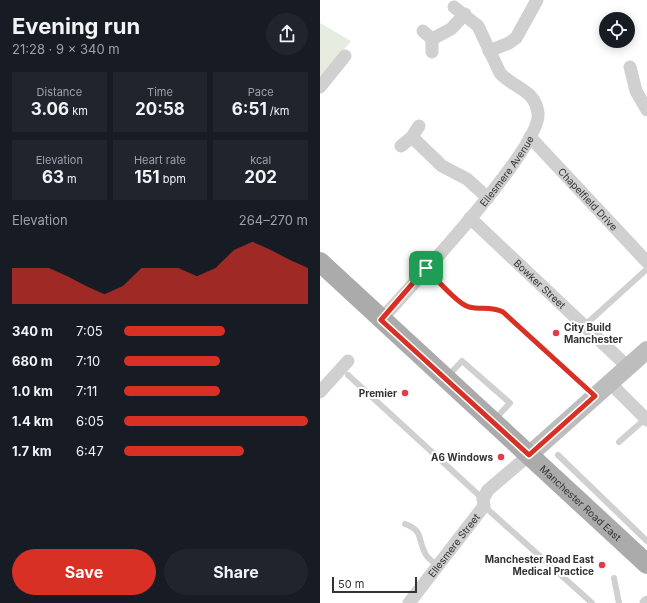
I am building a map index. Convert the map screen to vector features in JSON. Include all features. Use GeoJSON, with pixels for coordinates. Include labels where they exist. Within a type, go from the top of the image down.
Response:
{"type":"FeatureCollection","features":[{"type":"Feature","properties":{"kind":"main road","name":"Manchester Road East"},"geometry":{"type":"LineString","coordinates":[[320,262],[381,320],[647,564]]}},
{"type":"Feature","properties":{"kind":"street"},"geometry":{"type":"LineString","coordinates":[[489,51],[509,43],[516,38],[537,0]]}},
{"type":"Feature","properties":{"kind":"street","name":"Ellesmere Avenue"},"geometry":{"type":"LineString","coordinates":[[381,320],[499,185],[530,137],[538,119],[536,103],[525,90],[504,78],[495,67],[478,26],[460,10],[451,29],[429,40]]}},
{"type":"Feature","properties":{"kind":"street"},"geometry":{"type":"LineString","coordinates":[[320,87],[338,74],[346,56]]}},
{"type":"Feature","properties":{"kind":"street"},"geometry":{"type":"LineString","coordinates":[[636,74],[640,101],[647,110]]}},
{"type":"Feature","properties":{"kind":"street"},"geometry":{"type":"LineString","coordinates":[[401,146],[412,137],[419,126]]}},
{"type":"Feature","properties":{"kind":"street"},"geometry":{"type":"LineString","coordinates":[[412,137],[442,166],[470,182],[488,198]]}},
{"type":"Feature","properties":{"kind":"street","name":"Chapelfield Drive"},"geometry":{"type":"LineString","coordinates":[[530,137],[647,262]]}},
{"type":"Feature","properties":{"kind":"street","name":"Bowker Street"},"geometry":{"type":"LineString","coordinates":[[470,218],[628,367]]}},
{"type":"Feature","properties":{"kind":"street"},"geometry":{"type":"LineString","coordinates":[[529,455],[647,350]]}},
{"type":"Feature","properties":{"kind":"street"},"geometry":{"type":"LineString","coordinates":[[320,392],[346,368]]}},
{"type":"Feature","properties":{"kind":"street"},"geometry":{"type":"LineString","coordinates":[[610,383],[646,420]]}},
{"type":"Feature","properties":{"kind":"street","name":"Ellesmere Street"},"geometry":{"type":"LineString","coordinates":[[409,603],[484,503],[488,490],[529,455]]}},
{"type":"Feature","properties":{"kind":"lane"},"geometry":{"type":"LineString","coordinates":[[426,268],[463,305],[477,308],[495,308],[503,312],[595,396]]}},
{"type":"Feature","properties":{"kind":"lane"},"geometry":{"type":"LineString","coordinates":[[584,326],[647,269]]}},
{"type":"Feature","properties":{"kind":"lane"},"geometry":{"type":"LineString","coordinates":[[445,379],[462,361],[510,403],[492,422]]}},
{"type":"Feature","properties":{"kind":"lane"},"geometry":{"type":"LineString","coordinates":[[346,368],[484,503],[592,603]]}},
{"type":"Feature","properties":{"kind":"lane"},"geometry":{"type":"LineString","coordinates":[[619,442],[646,420]]}},
{"type":"Feature","properties":{"kind":"lane"},"geometry":{"type":"LineString","coordinates":[[558,455],[647,541]]}},
{"type":"Feature","properties":{"kind":"lane"},"geometry":{"type":"LineString","coordinates":[[405,524],[414,527],[419,533],[426,554],[438,566]]}},
{"type":"Feature","properties":{"kind":"lane"},"geometry":{"type":"LineString","coordinates":[[614,578],[619,603]]}},
{"type":"Feature","properties":{"kind":"shaded area"},"geometry":{"type":"Polygon","coordinates":[[[320,23],[351,41],[320,78],[320,23]]]}},
{"type":"Feature","properties":{"kind":"place","name":"City Build Manchester"},"geometry":{"type":"Point","coordinates":[556,333]}},
{"type":"Feature","properties":{"kind":"place","name":"Premier"},"geometry":{"type":"Point","coordinates":[405,393]}},
{"type":"Feature","properties":{"kind":"place","name":"A6 Windows"},"geometry":{"type":"Point","coordinates":[501,457]}},
{"type":"Feature","properties":{"kind":"place","name":"Manchester Road East Medical Practice"},"geometry":{"type":"Point","coordinates":[602,565]}},
{"type":"Feature","properties":{"kind":"route"},"geometry":{"type":"LineString","coordinates":[[426,268],[463,305],[477,308],[495,308],[503,312],[595,396],[529,455],[381,320],[426,268]]}}]}
